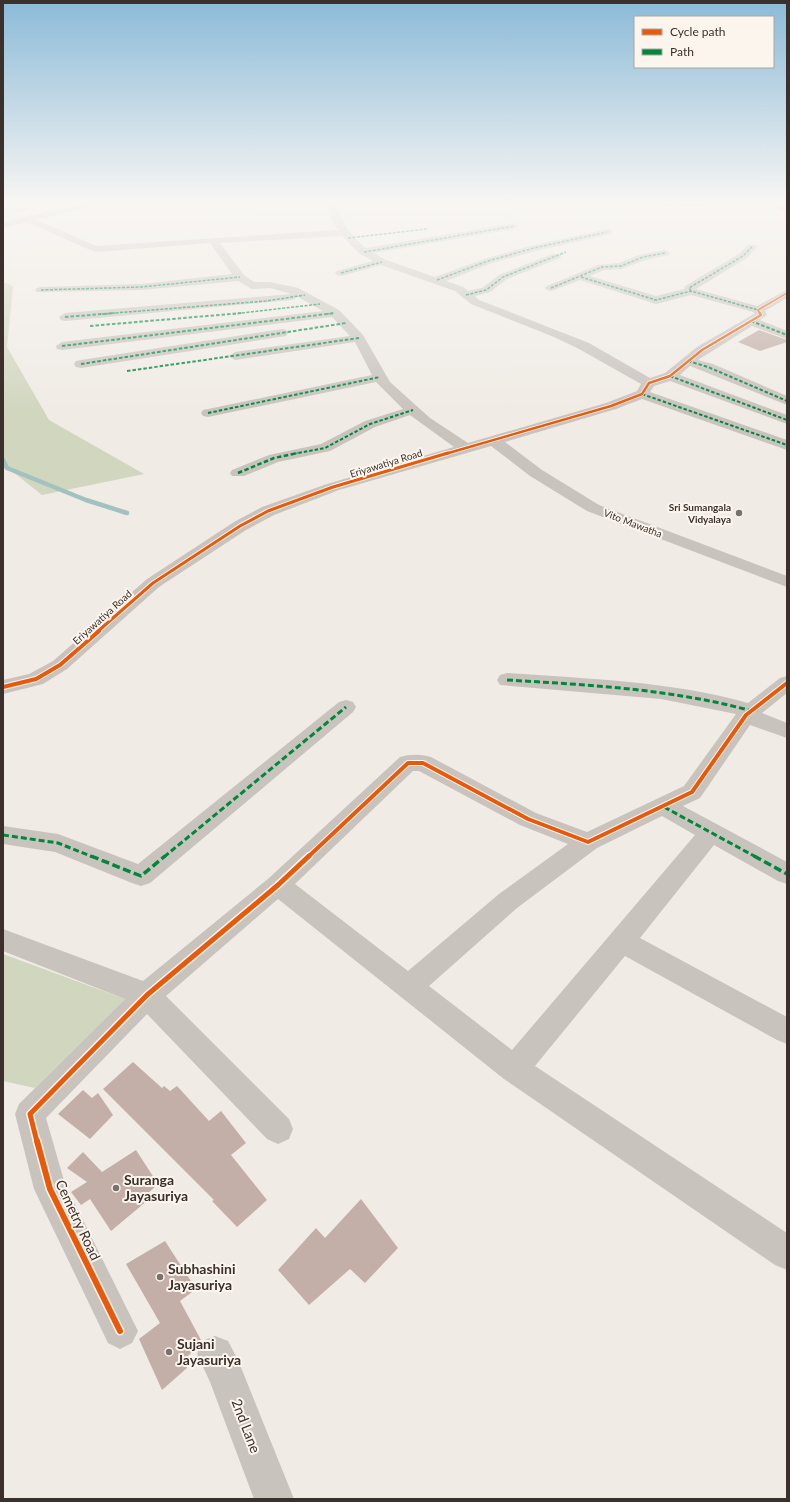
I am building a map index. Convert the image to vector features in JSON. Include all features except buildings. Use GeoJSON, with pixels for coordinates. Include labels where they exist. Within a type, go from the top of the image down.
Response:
{"type":"FeatureCollection","features":[{"type":"Feature","properties":{"kind":"street"},"geometry":{"type":"LineString","coordinates":[[237,273],[252,286],[270,285],[294,290],[335,312],[359,338],[384,384],[425,421],[464,448]]}},
{"type":"Feature","properties":{"kind":"street"},"geometry":{"type":"LineString","coordinates":[[416,273],[437,280],[459,290],[475,302],[558,334],[584,346],[646,388],[787,446]]}},
{"type":"Feature","properties":{"kind":"street"},"geometry":{"type":"LineString","coordinates":[[437,280],[456,273]]}},
{"type":"Feature","properties":{"kind":"street"},"geometry":{"type":"LineString","coordinates":[[466,295],[486,290],[511,273]]}},
{"type":"Feature","properties":{"kind":"street"},"geometry":{"type":"LineString","coordinates":[[551,288],[589,273]]}},
{"type":"Feature","properties":{"kind":"street"},"geometry":{"type":"LineString","coordinates":[[691,292],[689,288],[714,273]]}},
{"type":"Feature","properties":{"kind":"street"},"geometry":{"type":"LineString","coordinates":[[41,290],[141,287],[240,277]]}},
{"type":"Feature","properties":{"kind":"street"},"geometry":{"type":"LineString","coordinates":[[581,277],[656,300],[691,292],[755,316],[787,335]]}},
{"type":"Feature","properties":{"kind":"street","name":"Eriyawatiya Road"},"geometry":{"type":"LineString","coordinates":[[3,687],[36,679],[60,665],[109,620],[153,583],[240,526],[268,511],[333,487],[611,406],[670,376],[702,350],[755,316],[787,293]]}},
{"type":"Feature","properties":{"kind":"street"},"geometry":{"type":"LineString","coordinates":[[65,317],[266,301],[305,295]]}},
{"type":"Feature","properties":{"kind":"street"},"geometry":{"type":"LineString","coordinates":[[90,326],[225,315],[320,304]]}},
{"type":"Feature","properties":{"kind":"street"},"geometry":{"type":"LineString","coordinates":[[62,346],[335,312]]}},
{"type":"Feature","properties":{"kind":"street"},"geometry":{"type":"LineString","coordinates":[[81,364],[346,324]]}},
{"type":"Feature","properties":{"kind":"street"},"geometry":{"type":"LineString","coordinates":[[127,372],[359,338]]}},
{"type":"Feature","properties":{"kind":"street"},"geometry":{"type":"LineString","coordinates":[[688,361],[708,367],[787,400]]}},
{"type":"Feature","properties":{"kind":"street"},"geometry":{"type":"LineString","coordinates":[[670,376],[787,420]]}},
{"type":"Feature","properties":{"kind":"street"},"geometry":{"type":"LineString","coordinates":[[208,413],[380,377]]}},
{"type":"Feature","properties":{"kind":"street"},"geometry":{"type":"LineString","coordinates":[[238,473],[274,458],[325,448],[370,424],[413,410]]}},
{"type":"Feature","properties":{"kind":"street","name":"Vito Mawatha"},"geometry":{"type":"LineString","coordinates":[[493,440],[536,473],[593,508],[787,582]]}},
{"type":"Feature","properties":{"kind":"street"},"geometry":{"type":"LineString","coordinates":[[507,680],[654,690],[720,701],[787,731]]}},
{"type":"Feature","properties":{"kind":"street"},"geometry":{"type":"LineString","coordinates":[[409,987],[508,901],[588,842],[664,807],[692,792],[749,713],[787,683]]}},
{"type":"Feature","properties":{"kind":"street"},"geometry":{"type":"LineString","coordinates":[[3,835],[58,843],[141,876],[346,707]]}},
{"type":"Feature","properties":{"kind":"street"},"geometry":{"type":"LineString","coordinates":[[148,995],[278,885],[408,763],[422,763],[528,819],[588,842]]}},
{"type":"Feature","properties":{"kind":"street"},"geometry":{"type":"LineString","coordinates":[[664,807],[787,874]]}},
{"type":"Feature","properties":{"kind":"street"},"geometry":{"type":"LineString","coordinates":[[514,1069],[622,941],[710,833]]}},
{"type":"Feature","properties":{"kind":"street"},"geometry":{"type":"LineString","coordinates":[[278,885],[514,1069],[787,1253]]}},
{"type":"Feature","properties":{"kind":"street"},"geometry":{"type":"LineString","coordinates":[[3,940],[148,995],[278,1129]]}},
{"type":"Feature","properties":{"kind":"street"},"geometry":{"type":"LineString","coordinates":[[622,941],[787,1031]]}},
{"type":"Feature","properties":{"kind":"street","name":"Cemetry Road"},"geometry":{"type":"LineString","coordinates":[[120,1331],[50,1190],[30,1114],[148,995]]}},
{"type":"Feature","properties":{"kind":"street","name":"2nd Lane"},"geometry":{"type":"LineString","coordinates":[[215,1354],[225,1372],[274,1499]]}},
{"type":"Feature","properties":{"kind":"green space"},"geometry":{"type":"Polygon","coordinates":[[[3,282],[13,286],[7,347],[49,420],[144,474],[42,495],[3,464],[3,282]]]}},
{"type":"Feature","properties":{"kind":"green space"},"geometry":{"type":"Polygon","coordinates":[[[3,954],[125,999],[35,1088],[3,1081],[3,954]]]}},
{"type":"Feature","properties":{"kind":"waterway"},"geometry":{"type":"LineString","coordinates":[[3,460],[7,468],[86,500],[127,513]]}},
{"type":"Feature","properties":{"kind":"marked path"},"geometry":{"type":"LineString","coordinates":[[437,280],[456,273]]}},
{"type":"Feature","properties":{"kind":"marked path"},"geometry":{"type":"LineString","coordinates":[[466,295],[486,290],[503,277],[513,273]]}},
{"type":"Feature","properties":{"kind":"marked path"},"geometry":{"type":"LineString","coordinates":[[551,288],[587,273]]}},
{"type":"Feature","properties":{"kind":"marked path"},"geometry":{"type":"LineString","coordinates":[[691,291],[689,288],[714,273]]}},
{"type":"Feature","properties":{"kind":"marked path"},"geometry":{"type":"LineString","coordinates":[[41,290],[141,287],[240,277]]}},
{"type":"Feature","properties":{"kind":"marked path"},"geometry":{"type":"LineString","coordinates":[[581,277],[656,300],[691,291],[758,310]]}},
{"type":"Feature","properties":{"kind":"marked path"},"geometry":{"type":"LineString","coordinates":[[65,317],[266,301],[305,295]]}},
{"type":"Feature","properties":{"kind":"marked path"},"geometry":{"type":"LineString","coordinates":[[90,326],[225,315],[320,304]]}},
{"type":"Feature","properties":{"kind":"marked path"},"geometry":{"type":"LineString","coordinates":[[62,346],[335,313]]}},
{"type":"Feature","properties":{"kind":"marked path"},"geometry":{"type":"LineString","coordinates":[[751,321],[787,335]]}},
{"type":"Feature","properties":{"kind":"marked path"},"geometry":{"type":"LineString","coordinates":[[81,364],[346,323]]}},
{"type":"Feature","properties":{"kind":"marked path"},"geometry":{"type":"LineString","coordinates":[[127,371],[359,338]]}},
{"type":"Feature","properties":{"kind":"marked path"},"geometry":{"type":"LineString","coordinates":[[688,361],[708,367],[787,401]]}},
{"type":"Feature","properties":{"kind":"marked path"},"geometry":{"type":"LineString","coordinates":[[670,376],[787,420]]}},
{"type":"Feature","properties":{"kind":"marked path"},"geometry":{"type":"LineString","coordinates":[[208,413],[380,377]]}},
{"type":"Feature","properties":{"kind":"marked path"},"geometry":{"type":"LineString","coordinates":[[642,394],[787,445]]}},
{"type":"Feature","properties":{"kind":"marked path"},"geometry":{"type":"LineString","coordinates":[[238,473],[274,458],[325,448],[370,424],[413,410]]}},
{"type":"Feature","properties":{"kind":"marked path"},"geometry":{"type":"LineString","coordinates":[[507,680],[631,688],[692,696],[752,711]]}},
{"type":"Feature","properties":{"kind":"marked path"},"geometry":{"type":"LineString","coordinates":[[3,835],[58,843],[141,876],[346,707]]}},
{"type":"Feature","properties":{"kind":"marked path"},"geometry":{"type":"LineString","coordinates":[[664,807],[787,874]]}},
{"type":"Feature","properties":{"kind":"cycle path"},"geometry":{"type":"LineString","coordinates":[[3,687],[36,679],[60,665],[153,583],[240,526],[268,511],[333,487],[611,406],[642,394],[649,383],[670,376],[702,350],[761,315],[758,310],[787,293]]}},
{"type":"Feature","properties":{"kind":"cycle path"},"geometry":{"type":"LineString","coordinates":[[120,1331],[50,1189],[30,1114],[147,995],[278,885],[408,763],[423,763],[528,819],[588,842],[692,792],[746,715],[787,683]]}},
{"type":"Feature","properties":{"kind":"place","name":"Sri Sumangala Vidyalaya"},"geometry":{"type":"Point","coordinates":[739,513]}},
{"type":"Feature","properties":{"kind":"place","name":"Suranga Jayasuriya"},"geometry":{"type":"Point","coordinates":[116,1188]}},
{"type":"Feature","properties":{"kind":"place","name":"Subhashini Jayasuriya"},"geometry":{"type":"Point","coordinates":[160,1277]}},
{"type":"Feature","properties":{"kind":"place","name":"Sujani Jayasuriya"},"geometry":{"type":"Point","coordinates":[169,1352]}}]}
